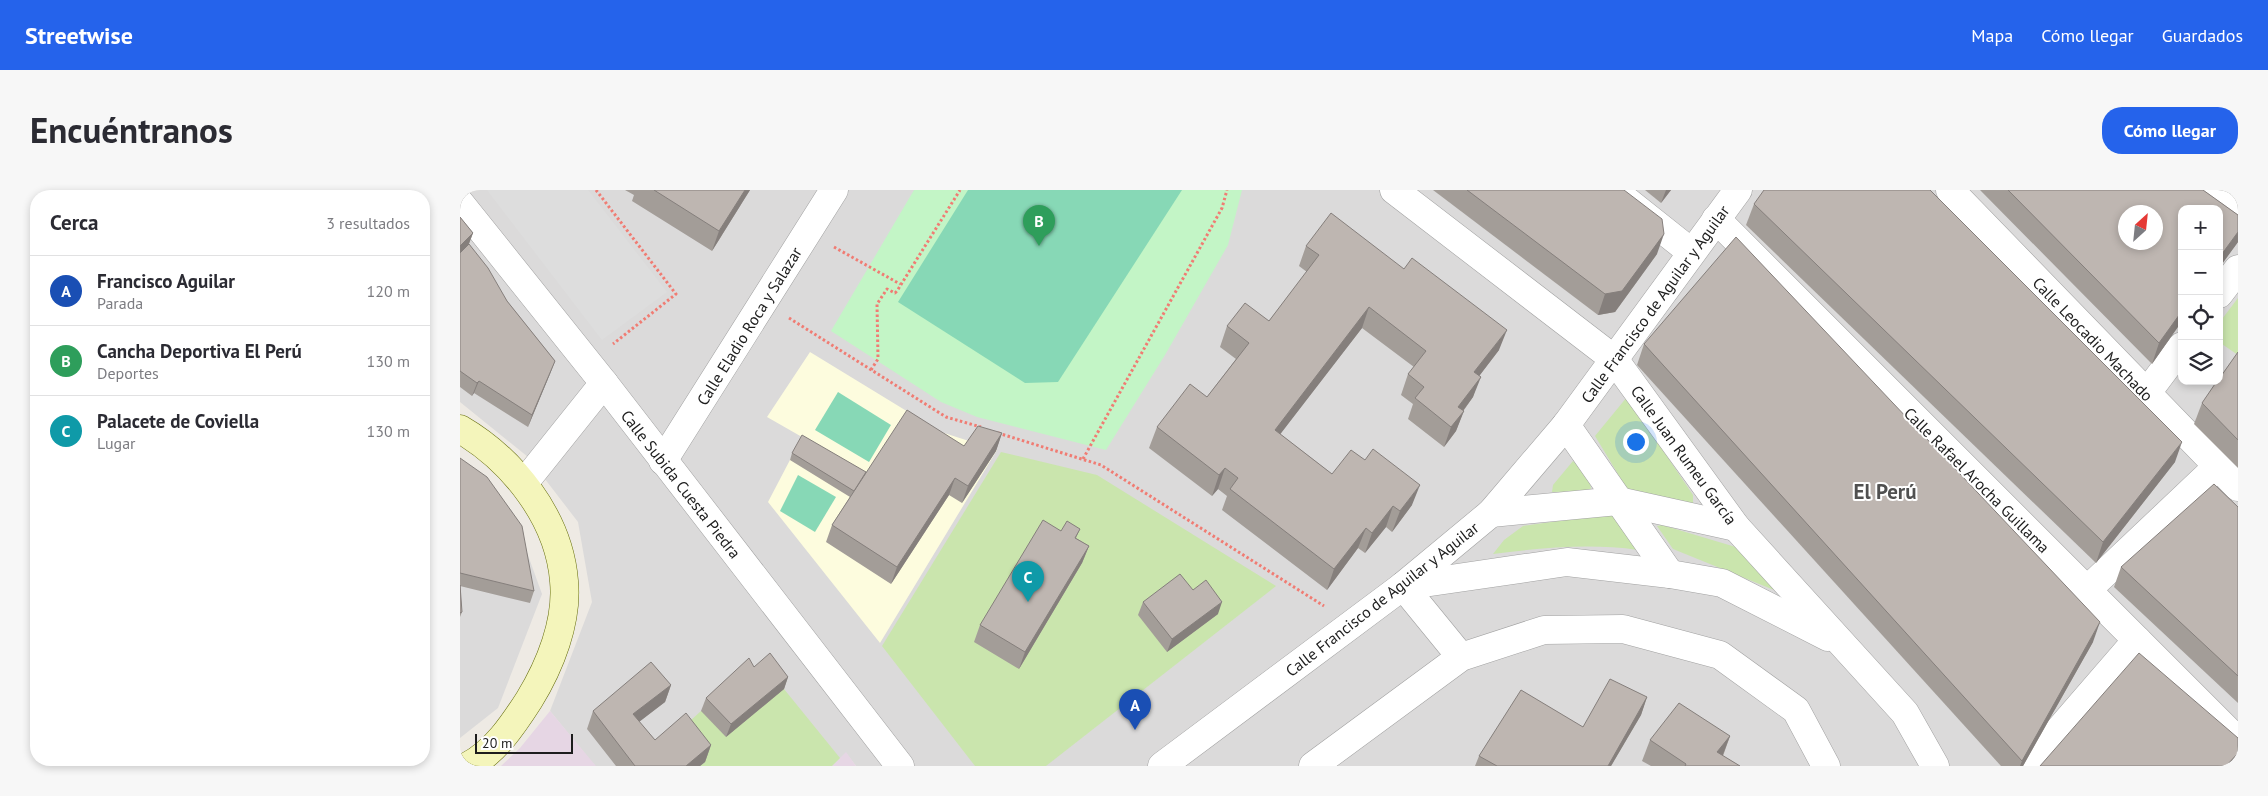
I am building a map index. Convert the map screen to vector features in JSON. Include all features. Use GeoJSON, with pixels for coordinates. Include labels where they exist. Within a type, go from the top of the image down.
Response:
{"type":"FeatureCollection","features":[{"type":"Feature","properties":{"kind":"main road"},"geometry":{"type":"LineString","coordinates":[[460,429],[472,436],[524,483],[554,534],[564,582],[562,618],[539,684],[500,742],[468,766]]}},
{"type":"Feature","properties":{"kind":"street","name":"Calle Eladio Roca y Salazar"},"geometry":{"type":"LineString","coordinates":[[663,461],[834,190]]}},
{"type":"Feature","properties":{"kind":"street","name":"Calle Juan Rumeu García"},"geometry":{"type":"LineString","coordinates":[[1394,190],[1614,359],[1736,527],[1905,713],[1934,766]]}},
{"type":"Feature","properties":{"kind":"street"},"geometry":{"type":"LineString","coordinates":[[1613,190],[1691,252]]}},
{"type":"Feature","properties":{"kind":"street","name":"Calle Francisco de Aguilar y Aguilar"},"geometry":{"type":"LineString","coordinates":[[1162,766],[1403,586],[1491,513],[1566,425],[1738,190]]}},
{"type":"Feature","properties":{"kind":"street","name":"Calle Leocadio Machado"},"geometry":{"type":"LineString","coordinates":[[1950,190],[2238,487]]}},
{"type":"Feature","properties":{"kind":"street"},"geometry":{"type":"LineString","coordinates":[[2218,190],[2238,204]]}},
{"type":"Feature","properties":{"kind":"street","name":"Calle Subida Cuesta Piedra"},"geometry":{"type":"LineString","coordinates":[[460,203],[596,374],[900,766]]}},
{"type":"Feature","properties":{"kind":"street","name":"Calle Rafael Arocha Guillama"},"geometry":{"type":"LineString","coordinates":[[1716,219],[2238,740]]}},
{"type":"Feature","properties":{"kind":"street"},"geometry":{"type":"LineString","coordinates":[[2223,289],[2238,269]]}},
{"type":"Feature","properties":{"kind":"street"},"geometry":{"type":"LineString","coordinates":[[2146,394],[2178,351]]}},
{"type":"Feature","properties":{"kind":"street"},"geometry":{"type":"LineString","coordinates":[[524,483],[596,374]]}},
{"type":"Feature","properties":{"kind":"street"},"geometry":{"type":"LineString","coordinates":[[1566,425],[1670,574]]}},
{"type":"Feature","properties":{"kind":"street"},"geometry":{"type":"LineString","coordinates":[[2087,590],[2217,467]]}},
{"type":"Feature","properties":{"kind":"street"},"geometry":{"type":"LineString","coordinates":[[1491,513],[1618,501],[1736,527]]}},
{"type":"Feature","properties":{"kind":"street"},"geometry":{"type":"LineString","coordinates":[[1403,586],[1568,562],[1670,574],[1722,582],[1843,644]]}},
{"type":"Feature","properties":{"kind":"street"},"geometry":{"type":"LineString","coordinates":[[1403,586],[1461,657]]}},
{"type":"Feature","properties":{"kind":"street"},"geometry":{"type":"LineString","coordinates":[[1313,766],[1461,657],[1544,630],[1623,629],[1720,655],[1796,710],[1826,766]]}},
{"type":"Feature","properties":{"kind":"street"},"geometry":{"type":"LineString","coordinates":[[2028,766],[2137,640]]}},
{"type":"Feature","properties":{"kind":"path"},"geometry":{"type":"LineString","coordinates":[[596,190],[676,294],[596,374]]}},
{"type":"Feature","properties":{"kind":"path"},"geometry":{"type":"LineString","coordinates":[[897,291],[960,190]]}},
{"type":"Feature","properties":{"kind":"path"},"geometry":{"type":"LineString","coordinates":[[1083,459],[1222,208],[1227,190]]}},
{"type":"Feature","properties":{"kind":"path"},"geometry":{"type":"LineString","coordinates":[[808,232],[900,284]]}},
{"type":"Feature","properties":{"kind":"path"},"geometry":{"type":"LineString","coordinates":[[871,370],[878,359],[877,304],[887,289],[903,294]]}},
{"type":"Feature","properties":{"kind":"path"},"geometry":{"type":"LineString","coordinates":[[763,302],[946,417],[982,428]]}},
{"type":"Feature","properties":{"kind":"path"},"geometry":{"type":"LineString","coordinates":[[992,431],[1101,465],[1352,624]]}},
{"type":"Feature","properties":{"kind":"shaded area"},"geometry":{"type":"Polygon","coordinates":[[[460,190],[2238,190],[2238,766],[856,766],[846,753],[832,766],[595,766],[550,711],[592,602],[578,522],[528,457],[460,402],[460,190]]]}},
{"type":"Feature","properties":{"kind":"shaded area"},"geometry":{"type":"Polygon","coordinates":[[[487,190],[588,190],[667,292],[602,340],[487,190]]]}},
{"type":"Feature","properties":{"kind":"shaded area"},"geometry":{"type":"Polygon","coordinates":[[[810,352],[941,432],[997,450],[880,643],[768,502],[802,437],[767,417],[810,352]]]}},
{"type":"Feature","properties":{"kind":"shaded area"},"geometry":{"type":"Polygon","coordinates":[[[460,460],[512,511],[542,594],[498,708],[460,738],[460,460]]]}},
{"type":"Feature","properties":{"kind":"shaded area"},"geometry":{"type":"Polygon","coordinates":[[[550,711],[596,766],[501,766],[520,748],[550,711]]]}},
{"type":"Feature","properties":{"kind":"shaded area"},"geometry":{"type":"Polygon","coordinates":[[[846,752],[856,766],[832,766],[846,752]]]}},
{"type":"Feature","properties":{"kind":"green space"},"geometry":{"type":"Polygon","coordinates":[[[914,190],[1242,190],[1228,245],[1165,355],[1106,450],[977,417],[941,402],[831,331],[914,190]]]}},
{"type":"Feature","properties":{"kind":"green space"},"geometry":{"type":"Polygon","coordinates":[[[968,190],[1182,190],[1058,382],[1025,383],[898,302],[968,190]]]}},
{"type":"Feature","properties":{"kind":"green space"},"geometry":{"type":"Polygon","coordinates":[[[2238,298],[2238,355],[2223,345],[2223,318],[2238,298]]]}},
{"type":"Feature","properties":{"kind":"green space"},"geometry":{"type":"Polygon","coordinates":[[[838,392],[891,425],[869,462],[815,430],[838,392]]]}},
{"type":"Feature","properties":{"kind":"green space"},"geometry":{"type":"Polygon","coordinates":[[[1627,397],[1693,495],[1693,503],[1686,504],[1627,489],[1595,436],[1627,397]]]}},
{"type":"Feature","properties":{"kind":"green space"},"geometry":{"type":"Polygon","coordinates":[[[1001,452],[1097,475],[1276,586],[1046,766],[975,766],[882,646],[1001,452]]]}},
{"type":"Feature","properties":{"kind":"green space"},"geometry":{"type":"Polygon","coordinates":[[[1573,461],[1588,478],[1591,491],[1552,492],[1553,485],[1573,461]]]}},
{"type":"Feature","properties":{"kind":"green space"},"geometry":{"type":"Polygon","coordinates":[[[798,475],[836,497],[815,532],[780,511],[798,475]]]}},
{"type":"Feature","properties":{"kind":"green space"},"geometry":{"type":"Polygon","coordinates":[[[1610,514],[1621,521],[1638,550],[1583,547],[1547,548],[1493,554],[1504,540],[1523,526],[1610,514]]]}},
{"type":"Feature","properties":{"kind":"green space"},"geometry":{"type":"Polygon","coordinates":[[[1662,525],[1739,548],[1789,600],[1774,590],[1673,549],[1657,526],[1662,525]]]}},
{"type":"Feature","properties":{"kind":"green space"},"geometry":{"type":"Polygon","coordinates":[[[784,689],[840,758],[832,766],[700,766],[705,762],[679,731],[701,711],[784,689]]]}},
{"type":"Feature","properties":{"kind":"building"},"geometry":{"type":"Polygon","coordinates":[[[654,190],[745,190],[719,231],[654,190]]]}},
{"type":"Feature","properties":{"kind":"building"},"geometry":{"type":"Polygon","coordinates":[[[1467,190],[1624,190],[1662,219],[1664,234],[1622,291],[1605,294],[1467,190]]]}},
{"type":"Feature","properties":{"kind":"building"},"geometry":{"type":"Polygon","coordinates":[[[1764,190],[1930,190],[2182,442],[2103,542],[1754,204],[1764,190]]]}},
{"type":"Feature","properties":{"kind":"building"},"geometry":{"type":"Polygon","coordinates":[[[2008,190],[2203,190],[2238,215],[2238,232],[2223,253],[2223,205],[2178,205],[2178,317],[2159,343],[2008,190]]]}},
{"type":"Feature","properties":{"kind":"building"},"geometry":{"type":"Polygon","coordinates":[[[1331,213],[1404,269],[1412,258],[1507,330],[1474,372],[1481,377],[1458,407],[1464,411],[1451,427],[1415,398],[1424,387],[1408,374],[1426,351],[1369,307],[1275,430],[1332,474],[1351,450],[1365,460],[1373,449],[1420,485],[1400,511],[1393,506],[1372,533],[1366,528],[1334,569],[1230,489],[1238,478],[1225,468],[1219,475],[1157,427],[1190,384],[1207,397],[1249,343],[1227,326],[1245,303],[1269,321],[1319,255],[1306,246],[1331,213]]]}},
{"type":"Feature","properties":{"kind":"building"},"geometry":{"type":"Polygon","coordinates":[[[460,217],[473,233],[460,246],[460,217]]]}},
{"type":"Feature","properties":{"kind":"building"},"geometry":{"type":"Polygon","coordinates":[[[1736,237],[2100,622],[2022,761],[1644,344],[1736,237]]]}},
{"type":"Feature","properties":{"kind":"building"},"geometry":{"type":"Polygon","coordinates":[[[469,244],[488,268],[507,301],[555,361],[532,415],[460,371],[460,253],[469,244]]]}},
{"type":"Feature","properties":{"kind":"building"},"geometry":{"type":"Polygon","coordinates":[[[2238,352],[2238,440],[2202,403],[2214,385],[2223,385],[2223,373],[2238,352]]]}},
{"type":"Feature","properties":{"kind":"building"},"geometry":{"type":"Polygon","coordinates":[[[907,410],[964,446],[978,426],[1002,433],[968,486],[955,478],[897,567],[832,525],[907,410]]]}},
{"type":"Feature","properties":{"kind":"building"},"geometry":{"type":"Polygon","coordinates":[[[802,435],[866,472],[854,491],[792,453],[802,435]]]}},
{"type":"Feature","properties":{"kind":"building"},"geometry":{"type":"Polygon","coordinates":[[[460,458],[487,477],[522,526],[534,591],[460,573],[460,458]]]}},
{"type":"Feature","properties":{"kind":"building"},"geometry":{"type":"Polygon","coordinates":[[[2214,484],[2238,507],[2238,676],[2121,567],[2214,484]]]}},
{"type":"Feature","properties":{"kind":"building"},"geometry":{"type":"Polygon","coordinates":[[[1043,520],[1061,531],[1067,521],[1080,529],[1075,538],[1089,546],[1025,652],[980,625],[1043,520]]]}},
{"type":"Feature","properties":{"kind":"building"},"geometry":{"type":"Polygon","coordinates":[[[1180,574],[1193,590],[1206,580],[1222,602],[1172,639],[1143,602],[1180,574]]]}},
{"type":"Feature","properties":{"kind":"building"},"geometry":{"type":"Polygon","coordinates":[[[460,585],[462,612],[460,613],[460,585]]]}},
{"type":"Feature","properties":{"kind":"building"},"geometry":{"type":"Polygon","coordinates":[[[770,653],[788,677],[731,724],[706,698],[749,658],[754,667],[770,653]]]}},
{"type":"Feature","properties":{"kind":"building"},"geometry":{"type":"Polygon","coordinates":[[[2139,653],[2238,738],[2238,753],[2226,766],[2040,766],[2139,653]]]}},
{"type":"Feature","properties":{"kind":"building"},"geometry":{"type":"Polygon","coordinates":[[[651,662],[671,685],[633,714],[655,740],[686,713],[711,745],[686,766],[635,766],[593,711],[651,662]]]}},
{"type":"Feature","properties":{"kind":"building"},"geometry":{"type":"Polygon","coordinates":[[[1610,679],[1647,697],[1608,766],[1497,766],[1479,756],[1521,690],[1583,727],[1610,679]]]}},
{"type":"Feature","properties":{"kind":"building"},"geometry":{"type":"Polygon","coordinates":[[[1679,703],[1730,736],[1717,752],[1740,766],[1685,766],[1686,764],[1650,740],[1679,703]]]}},
{"type":"Feature","properties":{"kind":"place","name":"Cancha Deportiva El Perú"},"geometry":{"type":"Point","coordinates":[1039,246]}},
{"type":"Feature","properties":{"kind":"place","name":"Palacete de Coviella"},"geometry":{"type":"Point","coordinates":[1028,602]}},
{"type":"Feature","properties":{"kind":"place","name":"Francisco Aguilar"},"geometry":{"type":"Point","coordinates":[1135,730]}},
{"type":"Feature","properties":{"kind":"district","name":"El Perú"},"geometry":{"type":"Point","coordinates":[1885,492]}}]}
